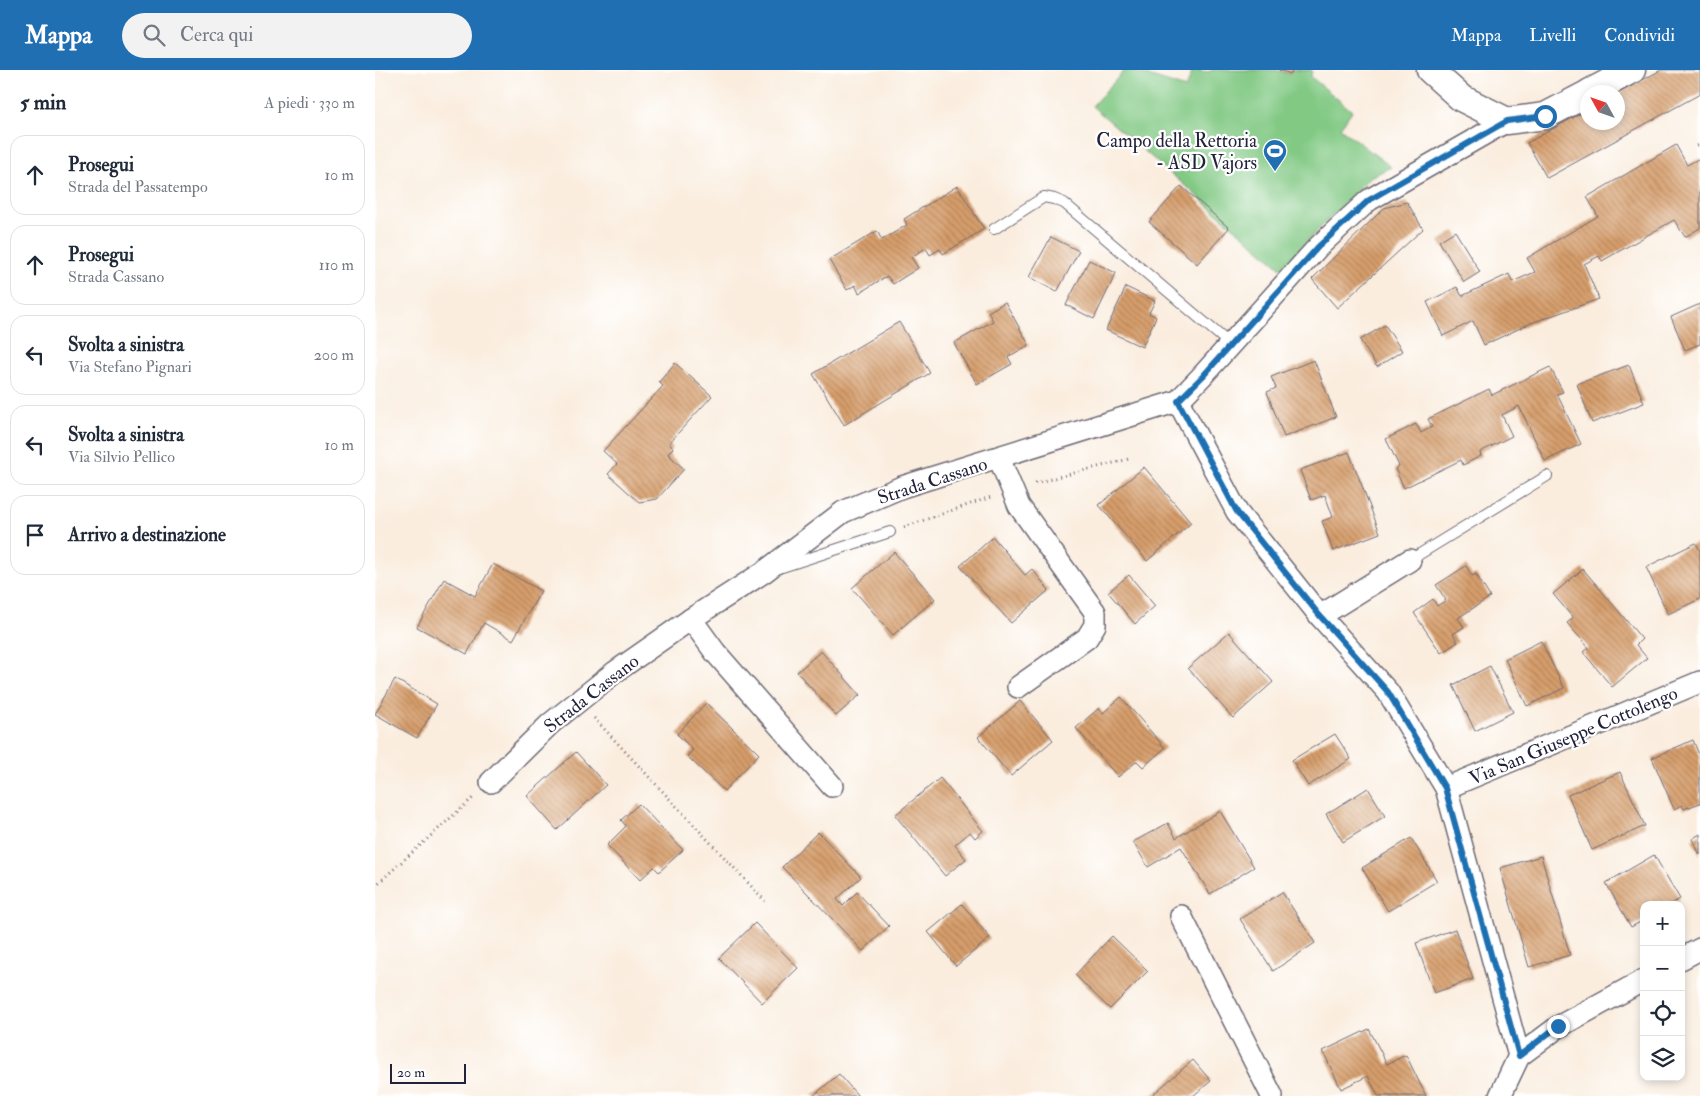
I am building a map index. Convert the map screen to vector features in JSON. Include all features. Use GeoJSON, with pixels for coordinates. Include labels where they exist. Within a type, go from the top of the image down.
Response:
{"type":"FeatureCollection","features":[{"type":"Feature","properties":{"kind":"street"},"geometry":{"type":"LineString","coordinates":[[1430,70],[1461,98],[1507,121],[1545,116],[1580,98]]}},
{"type":"Feature","properties":{"kind":"street"},"geometry":{"type":"LineString","coordinates":[[1604,85],[1632,70]]}},
{"type":"Feature","properties":{"kind":"street","name":"Strada Cassano"},"geometry":{"type":"LineString","coordinates":[[491,782],[550,724],[615,672],[691,619],[764,572],[843,512],[901,487],[1178,401],[1231,345],[1318,247],[1369,200],[1507,121]]}},
{"type":"Feature","properties":{"kind":"street"},"geometry":{"type":"LineString","coordinates":[[1178,401],[1237,512],[1320,616],[1388,692],[1445,788],[1519,1056]]}},
{"type":"Feature","properties":{"kind":"street"},"geometry":{"type":"LineString","coordinates":[[999,458],[1019,506],[1095,612],[1095,625],[1087,638],[1019,687]]}},
{"type":"Feature","properties":{"kind":"street"},"geometry":{"type":"LineString","coordinates":[[1320,616],[1409,560]]}},
{"type":"Feature","properties":{"kind":"street"},"geometry":{"type":"LineString","coordinates":[[691,619],[715,652],[832,786]]}},
{"type":"Feature","properties":{"kind":"street","name":"Via San Giuseppe Cottolengo"},"geometry":{"type":"LineString","coordinates":[[1445,788],[1700,682]]}},
{"type":"Feature","properties":{"kind":"street"},"geometry":{"type":"LineString","coordinates":[[1181,916],[1272,1096]]}},
{"type":"Feature","properties":{"kind":"street"},"geometry":{"type":"LineString","coordinates":[[1685,957],[1700,949]]}},
{"type":"Feature","properties":{"kind":"street"},"geometry":{"type":"LineString","coordinates":[[1500,1096],[1519,1056],[1558,1026],[1640,982]]}},
{"type":"Feature","properties":{"kind":"lane"},"geometry":{"type":"LineString","coordinates":[[994,230],[1044,197],[1064,203],[1231,345]]}},
{"type":"Feature","properties":{"kind":"lane"},"geometry":{"type":"LineString","coordinates":[[1409,560],[1547,476]]}},
{"type":"Feature","properties":{"kind":"lane"},"geometry":{"type":"LineString","coordinates":[[764,572],[890,532]]}},
{"type":"Feature","properties":{"kind":"path"},"geometry":{"type":"LineString","coordinates":[[578,701],[765,901]]}},
{"type":"Feature","properties":{"kind":"path"},"geometry":{"type":"LineString","coordinates":[[375,886],[491,782]]}},
{"type":"Feature","properties":{"kind":"green space","name":"Campo della Rettoria - ASD Vajors"},"geometry":{"type":"Polygon","coordinates":[[[1125,70],[1186,88],[1193,70],[1210,72],[1211,70],[1276,70],[1290,74],[1292,70],[1312,70],[1311,77],[1352,111],[1340,128],[1391,167],[1370,177],[1281,268],[1092,106],[1125,70]]]}},
{"type":"Feature","properties":{"kind":"building"},"geometry":{"type":"Polygon","coordinates":[[[1279,70],[1292,70],[1291,74],[1279,70]]]}},
{"type":"Feature","properties":{"kind":"building"},"geometry":{"type":"Polygon","coordinates":[[[1661,70],[1700,70],[1700,94],[1547,178],[1527,143],[1580,114],[1580,130],[1625,130],[1625,90],[1661,70]]]}},
{"type":"Feature","properties":{"kind":"building"},"geometry":{"type":"Polygon","coordinates":[[[1676,145],[1687,165],[1700,158],[1700,228],[1685,237],[1674,220],[1602,261],[1599,256],[1584,264],[1599,299],[1531,323],[1484,345],[1473,321],[1443,336],[1427,302],[1457,287],[1462,296],[1509,274],[1512,282],[1535,272],[1527,258],[1598,216],[1587,197],[1676,145]]]}},
{"type":"Feature","properties":{"kind":"building"},"geometry":{"type":"Polygon","coordinates":[[[957,186],[984,229],[943,254],[940,249],[930,255],[926,248],[911,257],[918,268],[893,284],[887,276],[859,293],[855,285],[847,290],[829,260],[877,231],[882,240],[907,225],[904,219],[957,186]]]}},
{"type":"Feature","properties":{"kind":"building"},"geometry":{"type":"Polygon","coordinates":[[[1181,186],[1229,228],[1197,264],[1149,222],[1181,186]]]}},
{"type":"Feature","properties":{"kind":"building"},"geometry":{"type":"Polygon","coordinates":[[[1407,202],[1423,229],[1337,308],[1312,279],[1384,208],[1407,202]]]}},
{"type":"Feature","properties":{"kind":"building"},"geometry":{"type":"Polygon","coordinates":[[[1455,231],[1480,272],[1464,282],[1439,241],[1455,231]]]}},
{"type":"Feature","properties":{"kind":"building"},"geometry":{"type":"Polygon","coordinates":[[[1051,237],[1079,251],[1057,292],[1029,277],[1051,237]]]}},
{"type":"Feature","properties":{"kind":"building"},"geometry":{"type":"Polygon","coordinates":[[[1089,260],[1116,273],[1094,319],[1066,305],[1089,260]]]}},
{"type":"Feature","properties":{"kind":"building"},"geometry":{"type":"Polygon","coordinates":[[[1126,287],[1155,301],[1149,313],[1156,317],[1142,347],[1106,330],[1126,287]]]}},
{"type":"Feature","properties":{"kind":"building"},"geometry":{"type":"Polygon","coordinates":[[[1005,302],[1029,345],[1008,357],[1012,364],[977,384],[954,343],[993,321],[988,312],[1005,302]]]}},
{"type":"Feature","properties":{"kind":"building"},"geometry":{"type":"Polygon","coordinates":[[[1700,304],[1700,344],[1685,350],[1671,317],[1700,304]]]}},
{"type":"Feature","properties":{"kind":"building"},"geometry":{"type":"Polygon","coordinates":[[[899,322],[930,373],[844,425],[813,374],[899,322]]]}},
{"type":"Feature","properties":{"kind":"building"},"geometry":{"type":"Polygon","coordinates":[[[1385,325],[1402,351],[1377,367],[1360,340],[1385,325]]]}},
{"type":"Feature","properties":{"kind":"building"},"geometry":{"type":"Polygon","coordinates":[[[1314,360],[1336,417],[1284,437],[1267,392],[1276,388],[1271,377],[1314,360]]]}},
{"type":"Feature","properties":{"kind":"building"},"geometry":{"type":"Polygon","coordinates":[[[675,363],[712,396],[669,443],[673,448],[668,454],[684,469],[657,499],[639,502],[608,474],[617,464],[603,451],[663,386],[659,382],[675,363]]]}},
{"type":"Feature","properties":{"kind":"building"},"geometry":{"type":"Polygon","coordinates":[[[1629,365],[1644,403],[1592,423],[1577,384],[1629,365]]]}},
{"type":"Feature","properties":{"kind":"building"},"geometry":{"type":"Polygon","coordinates":[[[1550,367],[1563,392],[1557,394],[1581,444],[1545,461],[1519,406],[1502,415],[1512,436],[1480,452],[1481,456],[1463,465],[1461,460],[1404,488],[1395,469],[1399,466],[1386,439],[1416,424],[1421,433],[1432,427],[1428,419],[1489,389],[1492,395],[1550,367]]]}},
{"type":"Feature","properties":{"kind":"building"},"geometry":{"type":"Polygon","coordinates":[[[1349,452],[1380,533],[1333,551],[1322,521],[1333,517],[1325,495],[1311,500],[1300,470],[1349,452]]]}},
{"type":"Feature","properties":{"kind":"building"},"geometry":{"type":"Polygon","coordinates":[[[1144,467],[1191,523],[1147,561],[1099,505],[1144,467]]]}},
{"type":"Feature","properties":{"kind":"building"},"geometry":{"type":"Polygon","coordinates":[[[993,537],[1025,575],[1032,569],[1049,590],[1011,623],[960,566],[993,537]]]}},
{"type":"Feature","properties":{"kind":"building"},"geometry":{"type":"Polygon","coordinates":[[[1696,543],[1700,551],[1700,599],[1668,614],[1646,567],[1696,543]]]}},
{"type":"Feature","properties":{"kind":"building"},"geometry":{"type":"Polygon","coordinates":[[[894,552],[935,599],[893,635],[852,588],[894,552]]]}},
{"type":"Feature","properties":{"kind":"building"},"geometry":{"type":"Polygon","coordinates":[[[493,564],[541,591],[513,640],[484,623],[467,654],[417,627],[444,579],[475,596],[493,564]]]}},
{"type":"Feature","properties":{"kind":"building"},"geometry":{"type":"Polygon","coordinates":[[[1466,566],[1472,576],[1476,574],[1490,597],[1458,618],[1464,627],[1453,634],[1458,642],[1441,653],[1414,613],[1433,599],[1437,606],[1446,600],[1436,585],[1466,566]]]}},
{"type":"Feature","properties":{"kind":"building"},"geometry":{"type":"Polygon","coordinates":[[[1583,569],[1642,639],[1636,645],[1647,658],[1612,687],[1583,652],[1589,648],[1567,623],[1573,618],[1553,594],[1583,569]]]}},
{"type":"Feature","properties":{"kind":"building"},"geometry":{"type":"Polygon","coordinates":[[[1129,575],[1155,606],[1135,624],[1108,592],[1129,575]]]}},
{"type":"Feature","properties":{"kind":"building"},"geometry":{"type":"Polygon","coordinates":[[[1229,632],[1273,682],[1233,718],[1188,668],[1229,632]]]}},
{"type":"Feature","properties":{"kind":"building"},"geometry":{"type":"Polygon","coordinates":[[[1541,641],[1564,688],[1527,706],[1505,659],[1541,641]]]}},
{"type":"Feature","properties":{"kind":"building"},"geometry":{"type":"Polygon","coordinates":[[[821,651],[860,695],[836,716],[797,672],[821,651]]]}},
{"type":"Feature","properties":{"kind":"building"},"geometry":{"type":"Polygon","coordinates":[[[1490,666],[1513,712],[1475,731],[1453,685],[1490,666]]]}},
{"type":"Feature","properties":{"kind":"building"},"geometry":{"type":"Polygon","coordinates":[[[395,679],[437,704],[417,738],[375,714],[395,679]]]}},
{"type":"Feature","properties":{"kind":"building"},"geometry":{"type":"Polygon","coordinates":[[[1121,697],[1165,748],[1143,767],[1137,761],[1118,777],[1076,728],[1099,708],[1103,713],[1121,697]]]}},
{"type":"Feature","properties":{"kind":"building"},"geometry":{"type":"Polygon","coordinates":[[[1020,701],[1053,740],[1011,776],[978,737],[1020,701]]]}},
{"type":"Feature","properties":{"kind":"building"},"geometry":{"type":"Polygon","coordinates":[[[706,703],[759,754],[724,791],[687,756],[693,750],[677,734],[706,703]]]}},
{"type":"Feature","properties":{"kind":"building"},"geometry":{"type":"Polygon","coordinates":[[[1335,734],[1351,759],[1308,786],[1292,760],[1335,734]]]}},
{"type":"Feature","properties":{"kind":"building"},"geometry":{"type":"Polygon","coordinates":[[[1693,740],[1700,757],[1700,803],[1684,809],[1682,805],[1674,809],[1652,758],[1693,740]]]}},
{"type":"Feature","properties":{"kind":"building"},"geometry":{"type":"Polygon","coordinates":[[[576,752],[606,785],[557,830],[527,796],[576,752]]]}},
{"type":"Feature","properties":{"kind":"building"},"geometry":{"type":"Polygon","coordinates":[[[1620,772],[1645,826],[1592,850],[1568,795],[1620,772]]]}},
{"type":"Feature","properties":{"kind":"building"},"geometry":{"type":"Polygon","coordinates":[[[940,778],[983,831],[975,838],[970,832],[955,845],[966,859],[945,876],[895,815],[940,778]]]}},
{"type":"Feature","properties":{"kind":"building"},"geometry":{"type":"Polygon","coordinates":[[[1368,788],[1385,816],[1343,842],[1326,814],[1368,788]]]}},
{"type":"Feature","properties":{"kind":"building"},"geometry":{"type":"Polygon","coordinates":[[[639,804],[683,850],[659,872],[654,867],[640,880],[607,845],[626,826],[621,820],[639,804]]]}},
{"type":"Feature","properties":{"kind":"building"},"geometry":{"type":"Polygon","coordinates":[[[1220,811],[1254,867],[1210,894],[1181,847],[1148,867],[1133,842],[1168,823],[1176,838],[1220,811]]]}},
{"type":"Feature","properties":{"kind":"building"},"geometry":{"type":"Polygon","coordinates":[[[818,832],[861,877],[837,899],[843,906],[857,892],[889,926],[863,951],[782,867],[818,832]]]}},
{"type":"Feature","properties":{"kind":"building"},"geometry":{"type":"Polygon","coordinates":[[[1700,834],[1700,855],[1692,839],[1700,834]]]}},
{"type":"Feature","properties":{"kind":"building"},"geometry":{"type":"Polygon","coordinates":[[[1411,838],[1437,881],[1388,911],[1362,868],[1411,838]]]}},
{"type":"Feature","properties":{"kind":"building"},"geometry":{"type":"Polygon","coordinates":[[[1654,855],[1680,899],[1676,901],[1640,901],[1640,922],[1631,927],[1606,883],[1654,855]]]}},
{"type":"Feature","properties":{"kind":"building"},"geometry":{"type":"Polygon","coordinates":[[[1541,856],[1570,955],[1529,967],[1500,868],[1541,856]]]}},
{"type":"Feature","properties":{"kind":"building"},"geometry":{"type":"Polygon","coordinates":[[[1282,892],[1315,943],[1273,971],[1240,919],[1282,892]]]}},
{"type":"Feature","properties":{"kind":"building"},"geometry":{"type":"Polygon","coordinates":[[[962,904],[990,938],[956,966],[928,932],[962,904]]]}},
{"type":"Feature","properties":{"kind":"building"},"geometry":{"type":"Polygon","coordinates":[[[755,923],[798,968],[762,1003],[719,958],[755,923]]]}},
{"type":"Feature","properties":{"kind":"building"},"geometry":{"type":"Polygon","coordinates":[[[1455,929],[1473,979],[1434,993],[1416,943],[1455,929]]]}},
{"type":"Feature","properties":{"kind":"building"},"geometry":{"type":"Polygon","coordinates":[[[1112,936],[1148,971],[1110,1009],[1075,975],[1112,936]]]}},
{"type":"Feature","properties":{"kind":"building"},"geometry":{"type":"Polygon","coordinates":[[[1369,1029],[1387,1064],[1406,1055],[1426,1096],[1378,1096],[1368,1076],[1341,1089],[1323,1051],[1369,1029]]]}},
{"type":"Feature","properties":{"kind":"building"},"geometry":{"type":"Polygon","coordinates":[[[1193,1060],[1211,1081],[1193,1096],[1151,1096],[1193,1060]]]}},
{"type":"Feature","properties":{"kind":"building"},"geometry":{"type":"Polygon","coordinates":[[[839,1074],[858,1096],[813,1096],[839,1074]]]}},
{"type":"Feature","properties":{"kind":"place","name":"Campo della Rettoria - ASD Vajors"},"geometry":{"type":"Point","coordinates":[1275,172]}},
{"type":"Feature","properties":{"kind":"route"},"geometry":{"type":"LineString","coordinates":[[1545,116],[1507,121],[1369,200],[1318,247],[1203,376],[1178,401],[1237,512],[1320,616],[1388,692],[1445,788],[1519,1056],[1558,1026]]}}]}
